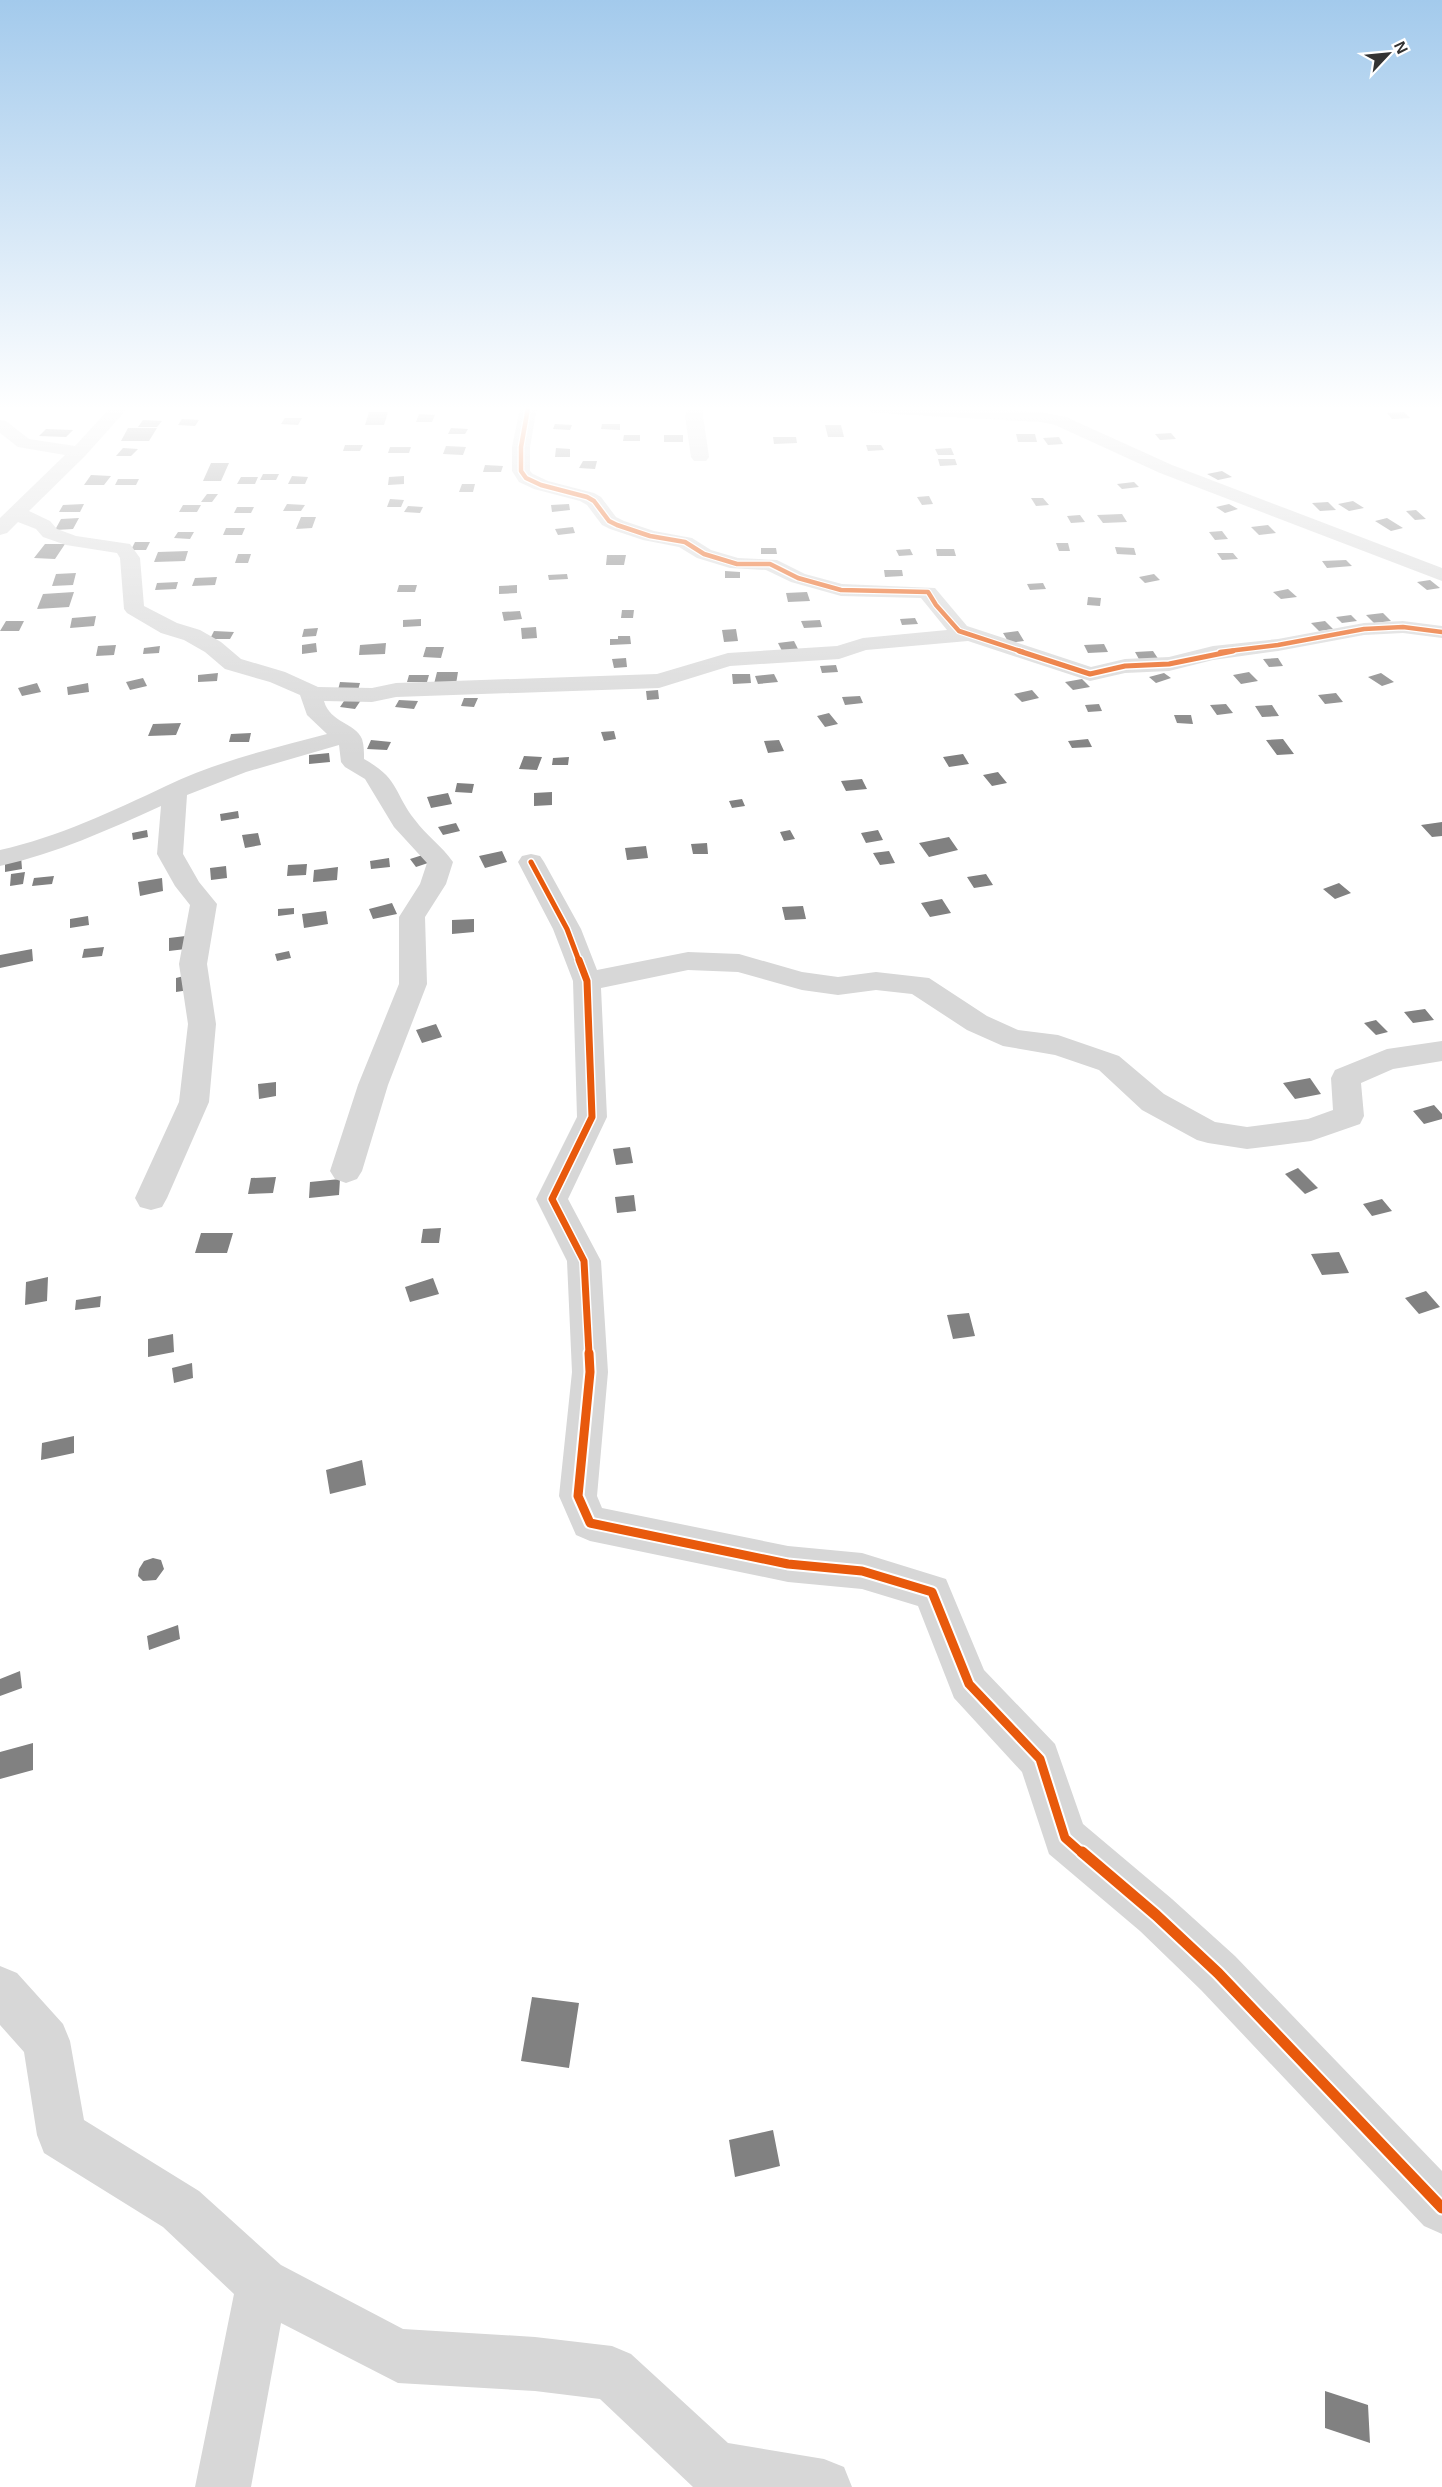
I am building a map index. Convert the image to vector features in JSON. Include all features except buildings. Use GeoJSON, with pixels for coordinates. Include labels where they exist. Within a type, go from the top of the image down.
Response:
{"type":"FeatureCollection","features":[{"type":"Feature","properties":{"kind":"street"},"geometry":{"type":"LineString","coordinates":[[40,524],[50,533],[73,541],[123,548],[130,558],[134,609],[169,628],[192,635],[213,647],[233,664],[277,677],[308,690],[312,694],[372,695],[396,690],[659,681],[728,660],[839,652],[863,644],[967,635]]}},
{"type":"Feature","properties":{"kind":"street"},"geometry":{"type":"LineString","coordinates":[[617,524],[650,536],[685,542],[704,554],[737,564],[770,564],[798,578],[841,590],[928,592],[959,632],[1025,651],[1055,664],[1090,674],[1125,666],[1169,664],[1212,653],[1278,645],[1364,629],[1403,627],[1442,632]]}},
{"type":"Feature","properties":{"kind":"street"},"geometry":{"type":"LineString","coordinates":[[1306,524],[1442,575]]}},
{"type":"Feature","properties":{"kind":"street"},"geometry":{"type":"LineString","coordinates":[[312,694],[311,706],[316,716],[350,738],[353,762],[374,774],[383,785],[403,822],[440,862],[433,884],[412,917],[413,984],[374,1084],[346,1171]]}},
{"type":"Feature","properties":{"kind":"street"},"geometry":{"type":"LineString","coordinates":[[0,858],[45,848],[72,839],[175,790],[237,766],[346,736]]}},
{"type":"Feature","properties":{"kind":"street"},"geometry":{"type":"LineString","coordinates":[[151,1198],[194,1102],[202,1024],[193,964],[204,904],[188,886],[170,854],[175,790]]}},
{"type":"Feature","properties":{"kind":"street"},"geometry":{"type":"LineString","coordinates":[[531,862],[567,929],[588,981],[588,1053],[592,1117],[552,1199],[584,1261],[590,1372],[578,1496],[590,1523],[788,1564],[862,1570],[932,1592],[969,1684],[1040,1759],[1065,1838],[1156,1915],[1218,1973],[1442,2208]]}},
{"type":"Feature","properties":{"kind":"street"},"geometry":{"type":"LineString","coordinates":[[588,981],[688,961],[739,963],[802,981],[838,986],[876,981],[919,985],[977,1023],[1013,1039],[1058,1045],[1109,1063],[1153,1102],[1208,1132],[1247,1138],[1311,1130],[1350,1116],[1346,1078],[1387,1059],[1442,1051]]}},
{"type":"Feature","properties":{"kind":"street"},"geometry":{"type":"LineString","coordinates":[[0,1990],[46,2041],[62,2135],[181,2209],[261,2284],[398,2356],[534,2364],[612,2373],[711,2478],[824,2487]]}},
{"type":"Feature","properties":{"kind":"street"},"geometry":{"type":"LineString","coordinates":[[224,2487],[261,2284]]}},
{"type":"Feature","properties":{"kind":"cycle path"},"geometry":{"type":"LineString","coordinates":[[615,524],[650,536],[685,542],[704,554],[737,564],[770,564],[798,578],[841,590],[928,592],[936,605],[959,631],[1090,674],[1125,666],[1169,664],[1213,653],[1278,645],[1364,629],[1403,627],[1442,632]]}},
{"type":"Feature","properties":{"kind":"cycle path"},"geometry":{"type":"LineString","coordinates":[[531,862],[567,929],[587,981],[592,1117],[552,1199],[584,1261],[590,1372],[578,1496],[590,1523],[788,1564],[862,1571],[932,1592],[969,1684],[1040,1759],[1065,1838],[1156,1915],[1218,1973],[1442,2208]]}}]}
